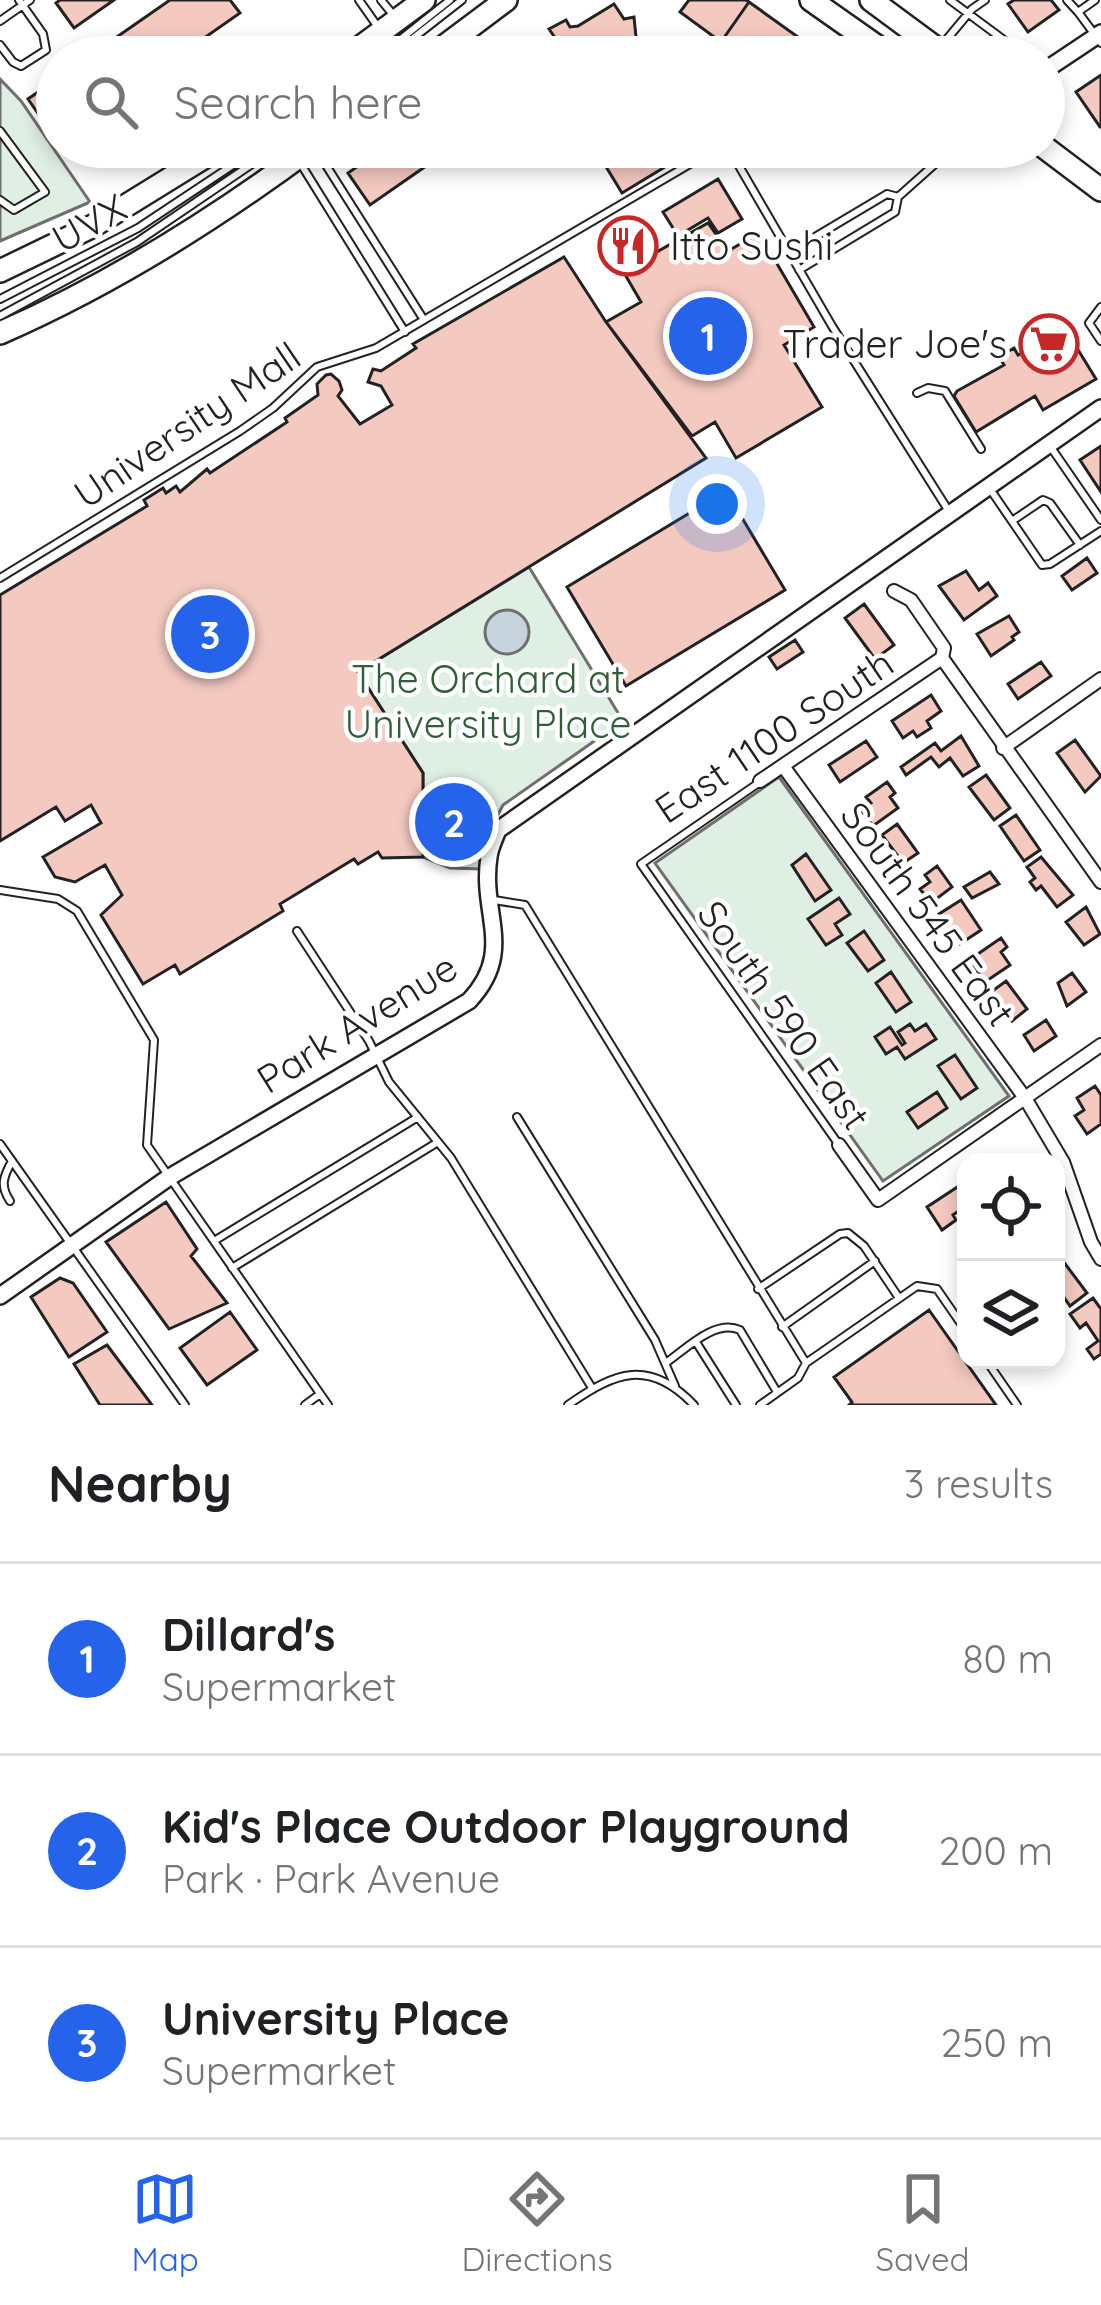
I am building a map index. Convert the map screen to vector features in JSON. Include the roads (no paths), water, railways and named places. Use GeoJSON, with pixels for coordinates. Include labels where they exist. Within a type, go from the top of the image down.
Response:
{"type":"FeatureCollection","features":[{"type":"Feature","properties":{"kind":"main road"},"geometry":{"type":"LineString","coordinates":[[375,36],[424,0]]}},
{"type":"Feature","properties":{"kind":"main road"},"geometry":{"type":"LineString","coordinates":[[458,36],[506,0]]}},
{"type":"Feature","properties":{"kind":"main road"},"geometry":{"type":"LineString","coordinates":[[811,0],[862,36]]}},
{"type":"Feature","properties":{"kind":"main road"},"geometry":{"type":"LineString","coordinates":[[871,0],[919,36]]}},
{"type":"Feature","properties":{"kind":"main road"},"geometry":{"type":"LineString","coordinates":[[1065,163],[1101,190]]}},
{"type":"Feature","properties":{"kind":"main road"},"geometry":{"type":"LineString","coordinates":[[0,271],[93,226],[187,168]]}},
{"type":"Feature","properties":{"kind":"main road"},"geometry":{"type":"LineString","coordinates":[[0,333],[122,274],[240,199],[278,168]]}},
{"type":"Feature","properties":{"kind":"street"},"geometry":{"type":"LineString","coordinates":[[1065,57],[1099,37]]}},
{"type":"Feature","properties":{"kind":"street","name":"Park Avenue"},"geometry":{"type":"LineString","coordinates":[[0,1296],[168,1178],[469,1001],[484,985],[495,959],[488,858],[498,830],[512,816],[1101,408]]}},
{"type":"Feature","properties":{"kind":"street"},"geometry":{"type":"LineString","coordinates":[[894,591],[911,600],[944,648],[942,658],[1101,882]]}},
{"type":"Feature","properties":{"kind":"street","name":"East 1100 South"},"geometry":{"type":"LineString","coordinates":[[760,782],[942,658]]}},
{"type":"Feature","properties":{"kind":"street"},"geometry":{"type":"LineString","coordinates":[[1003,748],[1101,679]]}},
{"type":"Feature","properties":{"kind":"street","name":"South 545 East"},"geometry":{"type":"LineString","coordinates":[[783,766],[1024,1098],[1063,1162],[1101,1259]]}},
{"type":"Feature","properties":{"kind":"street"},"geometry":{"type":"LineString","coordinates":[[1024,1098],[1101,1045]]}},
{"type":"Feature","properties":{"kind":"street","name":"South 590 East"},"geometry":{"type":"LineString","coordinates":[[839,1145],[878,1200],[1024,1098]]}},
{"type":"Feature","properties":{"kind":"lane"},"geometry":{"type":"LineString","coordinates":[[359,0],[389,26]]}},
{"type":"Feature","properties":{"kind":"lane"},"geometry":{"type":"LineString","coordinates":[[381,0],[389,26]]}},
{"type":"Feature","properties":{"kind":"lane"},"geometry":{"type":"LineString","coordinates":[[405,36],[450,0]]}},
{"type":"Feature","properties":{"kind":"lane"},"geometry":{"type":"LineString","coordinates":[[416,36],[462,0]]}},
{"type":"Feature","properties":{"kind":"lane"},"geometry":{"type":"LineString","coordinates":[[950,0],[998,36]]}},
{"type":"Feature","properties":{"kind":"lane"},"geometry":{"type":"LineString","coordinates":[[954,36],[968,14],[985,0]]}},
{"type":"Feature","properties":{"kind":"lane"},"geometry":{"type":"LineString","coordinates":[[1067,0],[1099,37]]}},
{"type":"Feature","properties":{"kind":"lane"},"geometry":{"type":"LineString","coordinates":[[1077,0],[1078,12]]}},
{"type":"Feature","properties":{"kind":"lane"},"geometry":{"type":"LineString","coordinates":[[1078,12],[1095,0],[1101,7]]}},
{"type":"Feature","properties":{"kind":"lane"},"geometry":{"type":"LineString","coordinates":[[0,22],[24,2],[43,36]]}},
{"type":"Feature","properties":{"kind":"lane"},"geometry":{"type":"LineString","coordinates":[[0,45],[21,66],[36,56]]}},
{"type":"Feature","properties":{"kind":"lane"},"geometry":{"type":"LineString","coordinates":[[0,130],[45,192],[14,210],[0,200]]}},
{"type":"Feature","properties":{"kind":"lane","name":"UVX"},"geometry":{"type":"LineString","coordinates":[[0,299],[138,228],[228,168]]}},
{"type":"Feature","properties":{"kind":"lane"},"geometry":{"type":"LineString","coordinates":[[0,316],[268,168]]}},
{"type":"Feature","properties":{"kind":"lane"},"geometry":{"type":"LineString","coordinates":[[310,168],[405,332]]}},
{"type":"Feature","properties":{"kind":"lane"},"geometry":{"type":"LineString","coordinates":[[313,168],[424,320]]}},
{"type":"Feature","properties":{"kind":"lane","name":"University Mall"},"geometry":{"type":"LineString","coordinates":[[0,578],[240,431],[273,408],[316,367],[376,348],[688,168]]}},
{"type":"Feature","properties":{"kind":"lane","name":"University Mall"},"geometry":{"type":"LineString","coordinates":[[737,168],[950,513]]}},
{"type":"Feature","properties":{"kind":"lane"},"geometry":{"type":"LineString","coordinates":[[799,270],[895,212],[898,197],[930,168]]}},
{"type":"Feature","properties":{"kind":"lane"},"geometry":{"type":"LineString","coordinates":[[788,253],[886,194],[898,197]]}},
{"type":"Feature","properties":{"kind":"lane"},"geometry":{"type":"LineString","coordinates":[[1101,307],[1089,323],[1101,341]]}},
{"type":"Feature","properties":{"kind":"lane"},"geometry":{"type":"LineString","coordinates":[[917,393],[928,388],[945,391],[981,448]]}},
{"type":"Feature","properties":{"kind":"lane"},"geometry":{"type":"LineString","coordinates":[[1048,443],[1101,520]]}},
{"type":"Feature","properties":{"kind":"lane"},"geometry":{"type":"LineString","coordinates":[[988,486],[1042,565],[1101,531]]}},
{"type":"Feature","properties":{"kind":"lane"},"geometry":{"type":"LineString","coordinates":[[1012,521],[1043,500],[1080,545]]}},
{"type":"Feature","properties":{"kind":"lane","name":"East 1100 South"},"geometry":{"type":"LineString","coordinates":[[641,864],[760,782]]}},
{"type":"Feature","properties":{"kind":"lane","name":"South 590 East"},"geometry":{"type":"LineString","coordinates":[[641,864],[839,1145]]}},
{"type":"Feature","properties":{"kind":"lane"},"geometry":{"type":"LineString","coordinates":[[0,890],[70,903],[154,1040],[147,1145],[328,1405]]}},
{"type":"Feature","properties":{"kind":"lane"},"geometry":{"type":"LineString","coordinates":[[491,900],[525,905],[806,1363]]}},
{"type":"Feature","properties":{"kind":"lane"},"geometry":{"type":"LineString","coordinates":[[297,931],[388,1082],[438,1142],[592,1388]]}},
{"type":"Feature","properties":{"kind":"lane"},"geometry":{"type":"LineString","coordinates":[[517,1117],[667,1362],[675,1386]]}},
{"type":"Feature","properties":{"kind":"lane"},"geometry":{"type":"LineString","coordinates":[[214,1241],[418,1118]]}},
{"type":"Feature","properties":{"kind":"lane"},"geometry":{"type":"LineString","coordinates":[[232,1268],[438,1142]]}},
{"type":"Feature","properties":{"kind":"lane"},"geometry":{"type":"LineString","coordinates":[[0,1144],[185,1405]]}},
{"type":"Feature","properties":{"kind":"lane"},"geometry":{"type":"LineString","coordinates":[[10,1201],[3,1192],[2,1178],[12,1162]]}},
{"type":"Feature","properties":{"kind":"lane"},"geometry":{"type":"LineString","coordinates":[[29,1206],[38,1199]]}},
{"type":"Feature","properties":{"kind":"lane"},"geometry":{"type":"LineString","coordinates":[[758,1289],[840,1234],[856,1237],[899,1298]]}},
{"type":"Feature","properties":{"kind":"lane"},"geometry":{"type":"LineString","coordinates":[[782,1327],[875,1262]]}},
{"type":"Feature","properties":{"kind":"lane"},"geometry":{"type":"LineString","coordinates":[[760,1405],[798,1378],[806,1363],[917,1286],[938,1289],[957,1318]]}},
{"type":"Feature","properties":{"kind":"lane"},"geometry":{"type":"LineString","coordinates":[[667,1362],[717,1328],[730,1325],[740,1330],[777,1393]]}},
{"type":"Feature","properties":{"kind":"lane"},"geometry":{"type":"LineString","coordinates":[[696,1342],[736,1405]]}},
{"type":"Feature","properties":{"kind":"lane"},"geometry":{"type":"LineString","coordinates":[[992,1369],[1017,1405]]}},
{"type":"Feature","properties":{"kind":"lane"},"geometry":{"type":"LineString","coordinates":[[568,1405],[608,1379],[630,1374],[648,1375],[675,1386],[694,1405]]}},
{"type":"Feature","properties":{"kind":"lane"},"geometry":{"type":"LineString","coordinates":[[305,1405],[320,1394]]}},
{"type":"Feature","properties":{"kind":"place","name":"Itto Sushi"},"geometry":{"type":"Point","coordinates":[628,246]}},
{"type":"Feature","properties":{"kind":"place","name":"Dillard's"},"geometry":{"type":"Point","coordinates":[708,336]}},
{"type":"Feature","properties":{"kind":"place","name":"Trader Joe's"},"geometry":{"type":"Point","coordinates":[1049,344]}},
{"type":"Feature","properties":{"kind":"place","name":"University Place"},"geometry":{"type":"Point","coordinates":[210,634]}},
{"type":"Feature","properties":{"kind":"place","name":"Kid's Place Outdoor Playground"},"geometry":{"type":"Point","coordinates":[454,822]}},
{"type":"Feature","properties":{"kind":"park label","name":"The Orchard at University Place"},"geometry":{"type":"Point","coordinates":[488,702]}}]}
